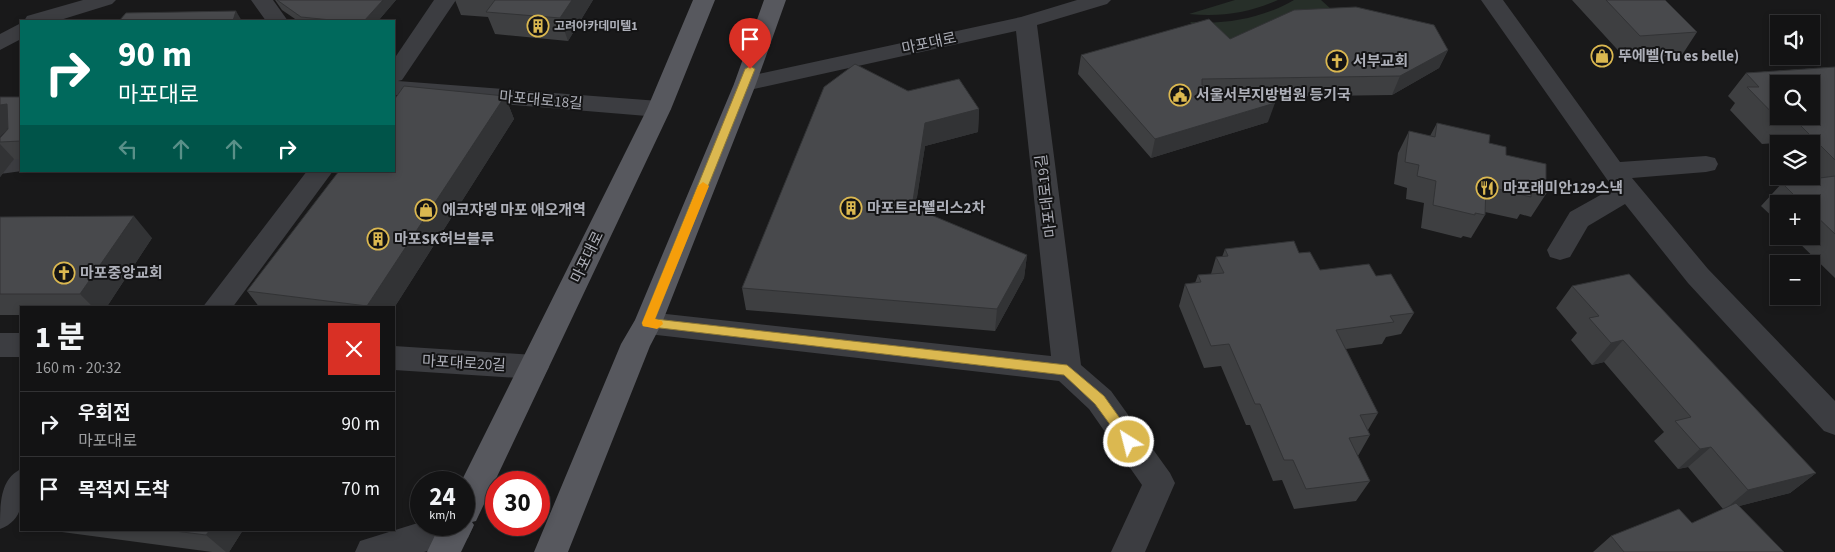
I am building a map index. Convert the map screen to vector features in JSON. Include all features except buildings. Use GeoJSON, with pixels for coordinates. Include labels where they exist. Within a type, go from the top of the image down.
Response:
{"type":"FeatureCollection","features":[{"type":"Feature","properties":{"kind":"main road","name":"마포대로"},"geometry":{"type":"LineString","coordinates":[[475,488],[659,109],[704,0]]}},
{"type":"Feature","properties":{"kind":"main road"},"geometry":{"type":"LineString","coordinates":[[551,552],[636,344],[648,323],[745,84],[775,0]]}},
{"type":"Feature","properties":{"kind":"street"},"geometry":{"type":"LineString","coordinates":[[38,20],[105,0]]}},
{"type":"Feature","properties":{"kind":"street"},"geometry":{"type":"LineString","coordinates":[[262,0],[276,20]]}},
{"type":"Feature","properties":{"kind":"street"},"geometry":{"type":"LineString","coordinates":[[395,74],[445,0]]}},
{"type":"Feature","properties":{"kind":"street"},"geometry":{"type":"LineString","coordinates":[[761,39],[767,0]]}},
{"type":"Feature","properties":{"kind":"street","name":"마포대로"},"geometry":{"type":"LineString","coordinates":[[745,84],[1026,22],[1100,0]]}},
{"type":"Feature","properties":{"kind":"street"},"geometry":{"type":"LineString","coordinates":[[1492,0],[1620,181],[1698,276],[1835,422]]}},
{"type":"Feature","properties":{"kind":"street","name":"마포대로19길"},"geometry":{"type":"LineString","coordinates":[[1026,22],[1067,370]]}},
{"type":"Feature","properties":{"kind":"street"},"geometry":{"type":"LineString","coordinates":[[0,43],[20,31]]}},
{"type":"Feature","properties":{"kind":"street","name":"마포대로18길"},"geometry":{"type":"LineString","coordinates":[[395,88],[659,109]]}},
{"type":"Feature","properties":{"kind":"street"},"geometry":{"type":"LineString","coordinates":[[1560,250],[1579,219],[1620,181],[1706,164]]}},
{"type":"Feature","properties":{"kind":"street"},"geometry":{"type":"LineString","coordinates":[[218,306],[320,172]]}},
{"type":"Feature","properties":{"kind":"street"},"geometry":{"type":"LineString","coordinates":[[648,323],[1067,370],[1100,400],[1159,483],[1128,552]]}},
{"type":"Feature","properties":{"kind":"street"},"geometry":{"type":"LineString","coordinates":[[0,345],[20,345]]}},
{"type":"Feature","properties":{"kind":"street","name":"마포대로20길"},"geometry":{"type":"LineString","coordinates":[[395,358],[534,367]]}},
{"type":"Feature","properties":{"kind":"street"},"geometry":{"type":"LineString","coordinates":[[0,514],[20,484]]}},
{"type":"Feature","properties":{"kind":"street","name":"마포대로"},"geometry":{"type":"LineString","coordinates":[[372,552],[430,536]]}},
{"type":"Feature","properties":{"kind":"shaded area"},"geometry":{"type":"Polygon","coordinates":[[[1235,0],[1278,0],[1235,13],[1189,14],[1235,0]]]}},
{"type":"Feature","properties":{"kind":"shaded area"},"geometry":{"type":"Polygon","coordinates":[[[1294,0],[1321,0],[1342,19],[1219,47],[1190,22],[1204,23],[1244,19],[1257,16],[1294,0]]]}},
{"type":"Feature","properties":{"kind":"slow traffic"},"geometry":{"type":"LineString","coordinates":[[657,324],[648,323],[703,186]]}},
{"type":"Feature","properties":{"kind":"place","name":"고려아카데미텔1"},"geometry":{"type":"Point","coordinates":[538,26]}},
{"type":"Feature","properties":{"kind":"place","name":"뚜에벨(Tu es belle)"},"geometry":{"type":"Point","coordinates":[1602,56]}},
{"type":"Feature","properties":{"kind":"place","name":"서부교회"},"geometry":{"type":"Point","coordinates":[1337,61]}},
{"type":"Feature","properties":{"kind":"place","name":"서울서부지방법원 등기국"},"geometry":{"type":"Point","coordinates":[1180,95]}},
{"type":"Feature","properties":{"kind":"place","name":"마포래미안129스낵"},"geometry":{"type":"Point","coordinates":[1487,188]}},
{"type":"Feature","properties":{"kind":"place","name":"마포트라펠리스2차"},"geometry":{"type":"Point","coordinates":[851,208]}},
{"type":"Feature","properties":{"kind":"place","name":"에코쟈뎅 마포 애오개역"},"geometry":{"type":"Point","coordinates":[426,210]}},
{"type":"Feature","properties":{"kind":"place","name":"마포SK허브블루"},"geometry":{"type":"Point","coordinates":[378,239]}},
{"type":"Feature","properties":{"kind":"place","name":"마포중앙교회"},"geometry":{"type":"Point","coordinates":[64,273]}},
{"type":"Feature","properties":{"kind":"route"},"geometry":{"type":"LineString","coordinates":[[750,69],[648,323],[1067,370],[1100,400],[1129,442]]}}]}
